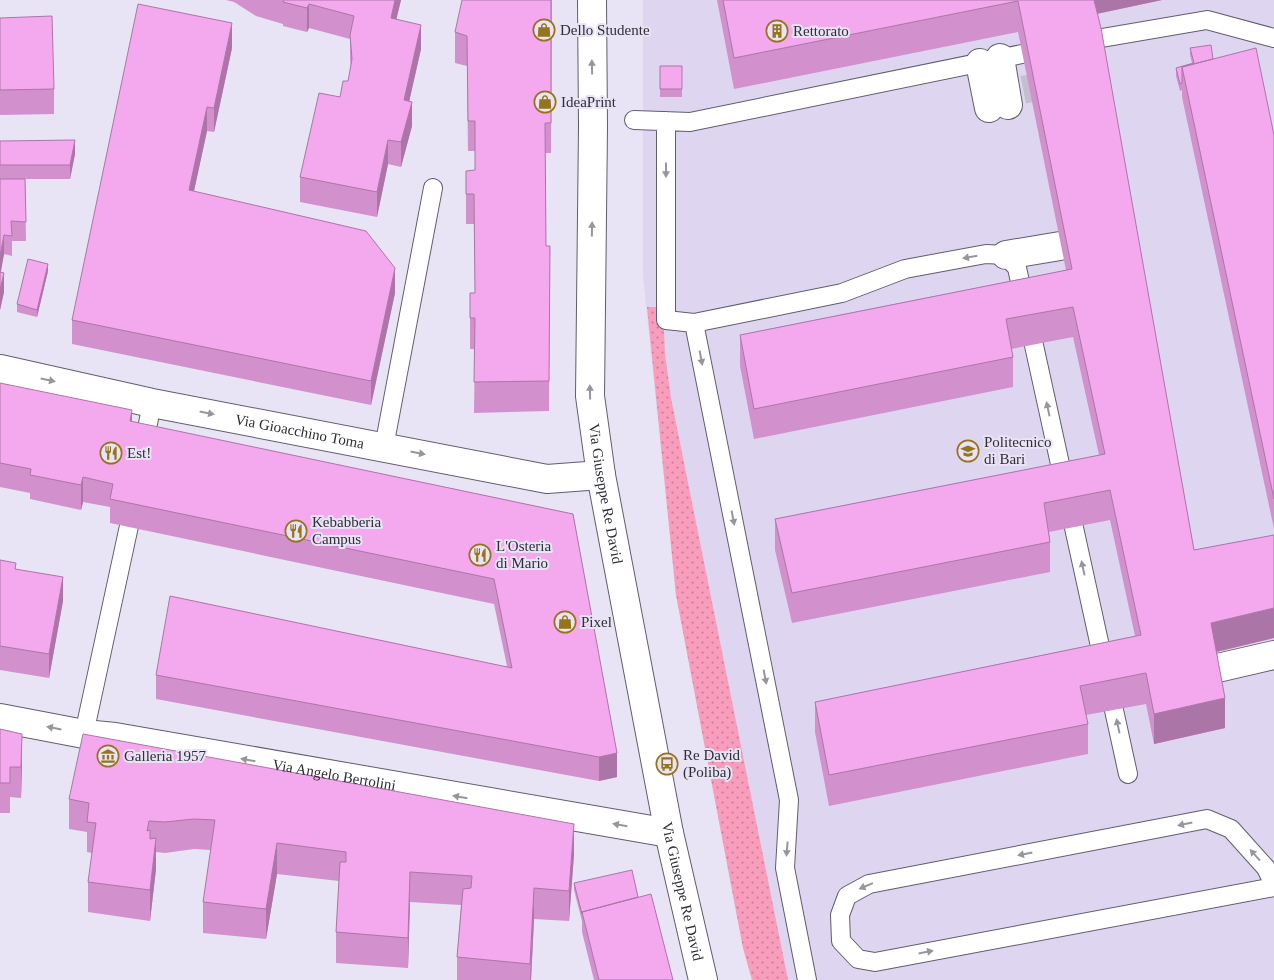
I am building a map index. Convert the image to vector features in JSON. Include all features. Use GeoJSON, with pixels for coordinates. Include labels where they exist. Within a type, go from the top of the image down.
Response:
{"type":"FeatureCollection","features":[{"type":"Feature","properties":{"kind":"street","name":"Via Giuseppe Re David"},"geometry":{"type":"LineString","coordinates":[[592,0],[593,126],[590,396],[601,475],[668,833],[703,980]]}},
{"type":"Feature","properties":{"kind":"street"},"geometry":{"type":"LineString","coordinates":[[998,106],[1017,54]]}},
{"type":"Feature","properties":{"kind":"street"},"geometry":{"type":"LineString","coordinates":[[1006,255],[1060,246]]}},
{"type":"Feature","properties":{"kind":"street","name":"Via Gioacchino Toma"},"geometry":{"type":"LineString","coordinates":[[0,369],[152,403],[547,479],[601,475]]}},
{"type":"Feature","properties":{"kind":"street"},"geometry":{"type":"LineString","coordinates":[[1178,657],[1181,676],[1274,655]]}},
{"type":"Feature","properties":{"kind":"street","name":"Via Angelo Bertolini"},"geometry":{"type":"LineString","coordinates":[[0,718],[84,734],[116,737],[668,833]]}},
{"type":"Feature","properties":{"kind":"lane"},"geometry":{"type":"LineString","coordinates":[[1096,39],[1207,20],[1274,38]]}},
{"type":"Feature","properties":{"kind":"lane"},"geometry":{"type":"LineString","coordinates":[[634,120],[690,122],[1017,54]]}},
{"type":"Feature","properties":{"kind":"lane"},"geometry":{"type":"LineString","coordinates":[[666,121],[666,320],[694,322],[842,293],[905,269],[986,254],[1006,255],[1017,268],[1128,774]]}},
{"type":"Feature","properties":{"kind":"lane"},"geometry":{"type":"LineString","coordinates":[[384,447],[433,188]]}},
{"type":"Feature","properties":{"kind":"lane"},"geometry":{"type":"LineString","coordinates":[[694,322],[789,800],[786,868],[807,980]]}},
{"type":"Feature","properties":{"kind":"lane"},"geometry":{"type":"LineString","coordinates":[[144,444],[152,403]]}},
{"type":"Feature","properties":{"kind":"lane"},"geometry":{"type":"LineString","coordinates":[[84,734],[129,526]]}},
{"type":"Feature","properties":{"kind":"lane"},"geometry":{"type":"LineString","coordinates":[[1207,819],[1231,829],[1266,868],[1274,886],[875,962],[858,959],[841,941],[840,915],[847,896],[869,884],[1207,819]]}},
{"type":"Feature","properties":{"kind":"shaded area","name":"Politecnico di Bari"},"geometry":{"type":"Polygon","coordinates":[[[643,0],[1274,0],[1274,980],[752,980],[743,948],[676,595],[643,276],[643,0]]]}},
{"type":"Feature","properties":{"kind":"shaded area"},"geometry":{"type":"Polygon","coordinates":[[[647,307],[663,307],[665,354],[671,398],[788,980],[752,980],[743,948],[676,595],[647,307]]]}},
{"type":"Feature","properties":{"kind":"building"},"geometry":{"type":"Polygon","coordinates":[[[284,0],[395,0],[391,18],[421,25],[404,100],[412,102],[401,142],[388,140],[377,192],[300,177],[319,93],[340,97],[343,81],[348,81],[352,59],[350,35],[354,16],[309,4],[307,8],[283,2],[284,0]]]}},
{"type":"Feature","properties":{"kind":"building"},"geometry":{"type":"Polygon","coordinates":[[[462,0],[551,0],[551,123],[545,123],[546,246],[550,246],[549,381],[474,382],[475,318],[470,318],[470,293],[475,293],[474,194],[466,194],[466,171],[475,170],[475,121],[468,121],[467,36],[455,32],[462,0]]]}},
{"type":"Feature","properties":{"kind":"building"},"geometry":{"type":"Polygon","coordinates":[[[723,0],[1094,0],[1101,28],[1194,550],[1274,535],[1274,608],[1211,623],[1225,698],[1154,714],[1146,673],[1080,686],[1088,724],[829,775],[815,702],[1141,635],[1110,490],[1044,503],[1050,542],[792,593],[775,519],[1105,454],[1073,307],[1006,319],[1013,357],[754,409],[740,335],[1072,269],[1018,1],[734,58],[723,0]]]}},
{"type":"Feature","properties":{"kind":"building"},"geometry":{"type":"Polygon","coordinates":[[[138,4],[232,23],[214,108],[207,107],[189,190],[366,231],[395,268],[371,381],[72,320],[138,4]]]}},
{"type":"Feature","properties":{"kind":"building"},"geometry":{"type":"Polygon","coordinates":[[[52,16],[54,89],[0,90],[0,18],[52,16]]]}},
{"type":"Feature","properties":{"kind":"building"},"geometry":{"type":"Polygon","coordinates":[[[1211,45],[1213,59],[1182,67],[1182,83],[1180,84],[1176,68],[1194,63],[1190,48],[1211,45]]]}},
{"type":"Feature","properties":{"kind":"building"},"geometry":{"type":"Polygon","coordinates":[[[1256,48],[1274,135],[1274,499],[1182,67],[1256,48]]]}},
{"type":"Feature","properties":{"kind":"building"},"geometry":{"type":"Polygon","coordinates":[[[660,66],[682,66],[682,89],[660,89],[660,66]]]}},
{"type":"Feature","properties":{"kind":"building"},"geometry":{"type":"Polygon","coordinates":[[[75,140],[70,165],[0,165],[0,141],[75,140]]]}},
{"type":"Feature","properties":{"kind":"building"},"geometry":{"type":"Polygon","coordinates":[[[0,179],[25,179],[26,222],[11,221],[12,236],[4,235],[0,256],[0,179]]]}},
{"type":"Feature","properties":{"kind":"building"},"geometry":{"type":"Polygon","coordinates":[[[28,259],[48,264],[37,310],[17,304],[28,259]]]}},
{"type":"Feature","properties":{"kind":"building"},"geometry":{"type":"Polygon","coordinates":[[[0,272],[4,273],[0,290],[0,272]]]}},
{"type":"Feature","properties":{"kind":"building"},"geometry":{"type":"Polygon","coordinates":[[[0,383],[132,410],[130,421],[573,514],[617,753],[599,757],[156,675],[170,596],[512,668],[494,579],[110,499],[113,484],[83,477],[81,485],[30,475],[31,469],[0,463],[0,383]]]}},
{"type":"Feature","properties":{"kind":"building"},"geometry":{"type":"Polygon","coordinates":[[[0,560],[16,563],[15,569],[63,577],[49,654],[0,646],[0,560]]]}},
{"type":"Feature","properties":{"kind":"building"},"geometry":{"type":"Polygon","coordinates":[[[0,729],[22,734],[21,767],[10,767],[10,783],[0,783],[0,729]]]}},
{"type":"Feature","properties":{"kind":"building"},"geometry":{"type":"Polygon","coordinates":[[[83,734],[574,824],[569,891],[534,888],[530,964],[457,957],[463,889],[471,888],[472,876],[410,872],[408,938],[336,932],[340,862],[346,862],[346,852],[277,843],[266,909],[203,902],[215,820],[149,821],[147,831],[150,830],[150,839],[156,838],[150,890],[88,882],[96,823],[87,822],[89,803],[69,799],[83,734]]]}},
{"type":"Feature","properties":{"kind":"building"},"geometry":{"type":"Polygon","coordinates":[[[632,870],[638,897],[582,912],[582,914],[574,883],[632,870]]]}},
{"type":"Feature","properties":{"kind":"building"},"geometry":{"type":"Polygon","coordinates":[[[651,894],[673,980],[599,980],[582,912],[651,894]]]}},
{"type":"Feature","properties":{"kind":"tunnel"},"geometry":{"type":"LineString","coordinates":[[988,102],[987,97],[1048,85]]}},
{"type":"Feature","properties":{"kind":"place","name":"Dello Studente"},"geometry":{"type":"Point","coordinates":[544,30]}},
{"type":"Feature","properties":{"kind":"place","name":"Rettorato"},"geometry":{"type":"Point","coordinates":[777,31]}},
{"type":"Feature","properties":{"kind":"place","name":"IdeaPrint"},"geometry":{"type":"Point","coordinates":[545,102]}},
{"type":"Feature","properties":{"kind":"place","name":"Politecnico di Bari"},"geometry":{"type":"Point","coordinates":[968,451]}},
{"type":"Feature","properties":{"kind":"place","name":"Est!"},"geometry":{"type":"Point","coordinates":[111,453]}},
{"type":"Feature","properties":{"kind":"place","name":"Kebabberia Campus"},"geometry":{"type":"Point","coordinates":[296,531]}},
{"type":"Feature","properties":{"kind":"place","name":"L'Osteria di Mario"},"geometry":{"type":"Point","coordinates":[480,555]}},
{"type":"Feature","properties":{"kind":"place","name":"Pixel"},"geometry":{"type":"Point","coordinates":[565,622]}},
{"type":"Feature","properties":{"kind":"place","name":"Galleria 1957"},"geometry":{"type":"Point","coordinates":[108,756]}},
{"type":"Feature","properties":{"kind":"place","name":"Re David (Poliba)"},"geometry":{"type":"Point","coordinates":[667,764]}}]}
